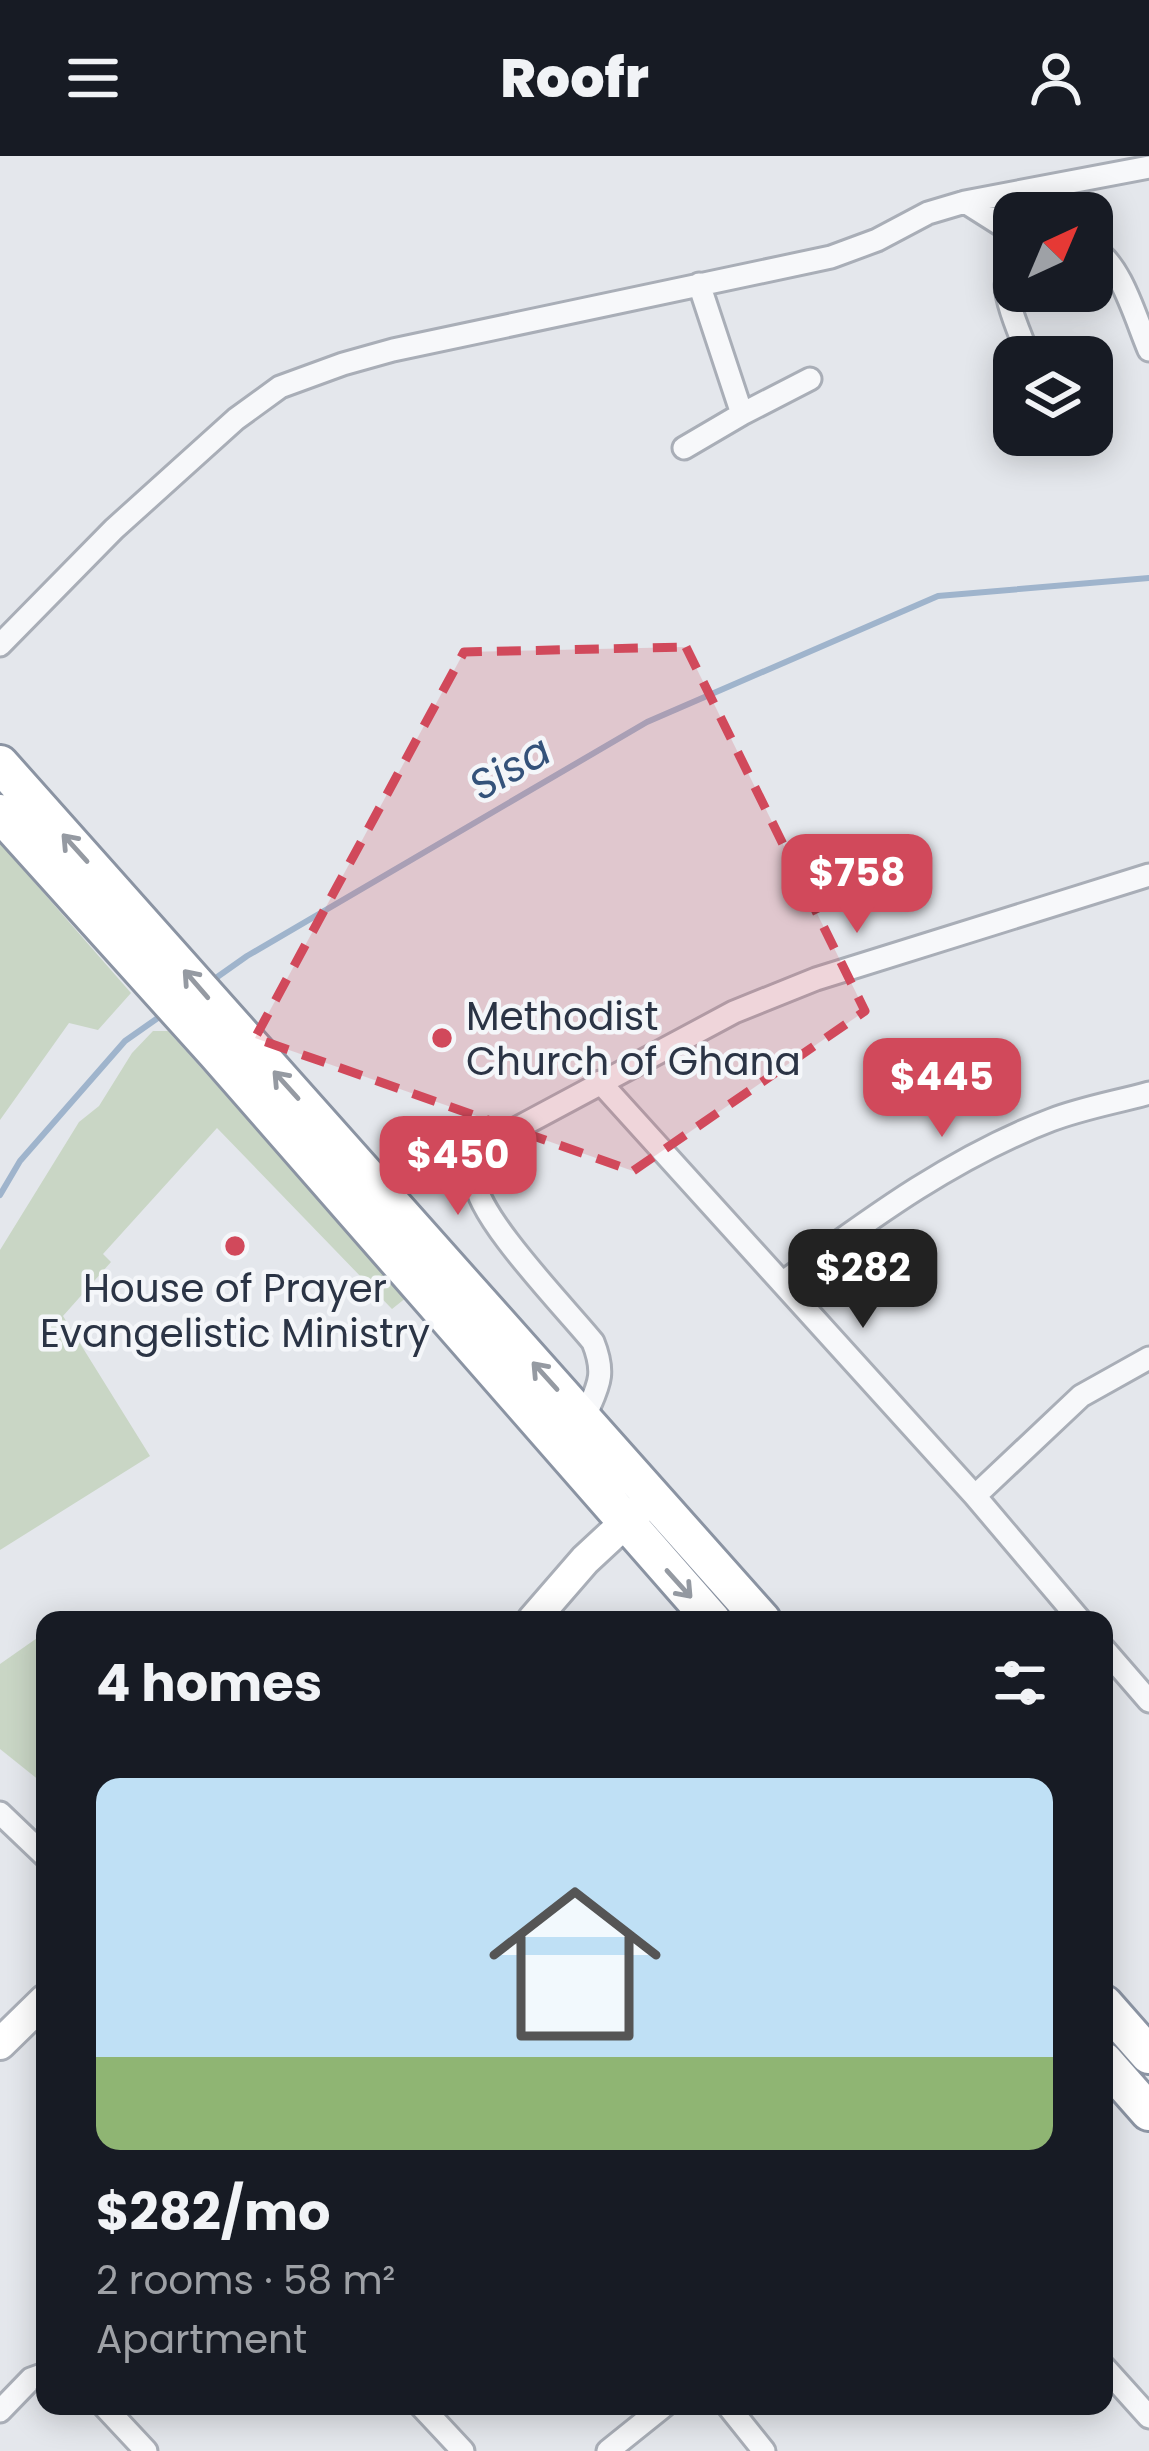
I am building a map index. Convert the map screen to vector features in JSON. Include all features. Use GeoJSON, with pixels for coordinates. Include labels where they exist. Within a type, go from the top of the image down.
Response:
{"type":"FeatureCollection","features":[{"type":"Feature","properties":{"kind":"highway"},"geometry":{"type":"LineString","coordinates":[[0,764],[140,944],[229,1044],[584,1419],[754,1611]]}},
{"type":"Feature","properties":{"kind":"highway"},"geometry":{"type":"LineString","coordinates":[[0,813],[140,944]]}},
{"type":"Feature","properties":{"kind":"highway"},"geometry":{"type":"LineString","coordinates":[[229,1044],[624,1522],[704,1611]]}},
{"type":"Feature","properties":{"kind":"highway"},"geometry":{"type":"LineString","coordinates":[[1113,2014],[1149,2055]]}},
{"type":"Feature","properties":{"kind":"highway"},"geometry":{"type":"LineString","coordinates":[[1113,2071],[1149,2112]]}},
{"type":"Feature","properties":{"kind":"street"},"geometry":{"type":"LineString","coordinates":[[0,645],[169,477],[280,387],[393,350],[831,257],[928,213],[965,202],[1149,167]]}},
{"type":"Feature","properties":{"kind":"street"},"geometry":{"type":"LineString","coordinates":[[965,202],[993,220]]}},
{"type":"Feature","properties":{"kind":"street"},"geometry":{"type":"LineString","coordinates":[[1113,266],[1149,350]]}},
{"type":"Feature","properties":{"kind":"street"},"geometry":{"type":"LineString","coordinates":[[699,284],[742,415]]}},
{"type":"Feature","properties":{"kind":"street"},"geometry":{"type":"LineString","coordinates":[[684,448],[810,379]]}},
{"type":"Feature","properties":{"kind":"street"},"geometry":{"type":"LineString","coordinates":[[584,1419],[600,1381],[601,1362],[593,1342],[506,1240],[481,1201],[476,1179],[493,1145],[734,1012],[816,979],[1149,874]]}},
{"type":"Feature","properties":{"kind":"street"},"geometry":{"type":"LineString","coordinates":[[600,1082],[975,1496],[1072,1611]]}},
{"type":"Feature","properties":{"kind":"street"},"geometry":{"type":"LineString","coordinates":[[782,1283],[927,1180],[981,1151],[1053,1119],[1149,1094]]}},
{"type":"Feature","properties":{"kind":"street"},"geometry":{"type":"LineString","coordinates":[[975,1496],[1081,1396],[1149,1358]]}},
{"type":"Feature","properties":{"kind":"street"},"geometry":{"type":"LineString","coordinates":[[541,1611],[585,1560],[653,1497]]}},
{"type":"Feature","properties":{"kind":"street"},"geometry":{"type":"LineString","coordinates":[[1113,1657],[1144,1684]]}},
{"type":"Feature","properties":{"kind":"street"},"geometry":{"type":"LineString","coordinates":[[0,1813],[36,1847]]}},
{"type":"Feature","properties":{"kind":"street"},"geometry":{"type":"LineString","coordinates":[[0,2044],[36,2009]]}},
{"type":"Feature","properties":{"kind":"street"},"geometry":{"type":"LineString","coordinates":[[1113,2376],[1149,2417]]}},
{"type":"Feature","properties":{"kind":"street"},"geometry":{"type":"LineString","coordinates":[[0,2410],[36,2377]]}},
{"type":"Feature","properties":{"kind":"street"},"geometry":{"type":"LineString","coordinates":[[112,2415],[146,2451]]}},
{"type":"Feature","properties":{"kind":"street"},"geometry":{"type":"LineString","coordinates":[[429,2415],[463,2451]]}},
{"type":"Feature","properties":{"kind":"street"},"geometry":{"type":"LineString","coordinates":[[608,2451],[653,2415]]}},
{"type":"Feature","properties":{"kind":"street"},"geometry":{"type":"LineString","coordinates":[[735,2415],[764,2451]]}},
{"type":"Feature","properties":{"kind":"highlighted area"},"geometry":{"type":"Polygon","coordinates":[[[686,647],[865,1011],[633,1171],[255,1038],[464,652],[686,647]]]}},
{"type":"Feature","properties":{"kind":"green space"},"geometry":{"type":"Polygon","coordinates":[[[0,843],[131,993],[98,1030],[69,1023],[0,1120],[0,843]]]}},
{"type":"Feature","properties":{"kind":"green space"},"geometry":{"type":"Polygon","coordinates":[[[153,1031],[168,1031],[407,1297],[392,1309],[217,1128],[103,1254],[111,1262],[63,1316],[150,1456],[0,1550],[0,1250],[79,1122],[99,1106],[132,1053],[153,1031]]]}},
{"type":"Feature","properties":{"kind":"green space"},"geometry":{"type":"Polygon","coordinates":[[[36,1639],[36,1778],[0,1749],[0,1664],[36,1639]]]}},
{"type":"Feature","properties":{"kind":"waterway","name":"Sisa"},"geometry":{"type":"LineString","coordinates":[[213,980],[647,722],[938,596],[1149,578]]}},
{"type":"Feature","properties":{"kind":"waterway","name":"Sisa"},"geometry":{"type":"LineString","coordinates":[[0,1195],[20,1161],[125,1041],[162,1015]]}},
{"type":"Feature","properties":{"kind":"place","name":"Methodist Church of Ghana"},"geometry":{"type":"Point","coordinates":[442,1038]}},
{"type":"Feature","properties":{"kind":"place","name":"House of Prayer Evangelistic Ministry"},"geometry":{"type":"Point","coordinates":[235,1246]}}]}
